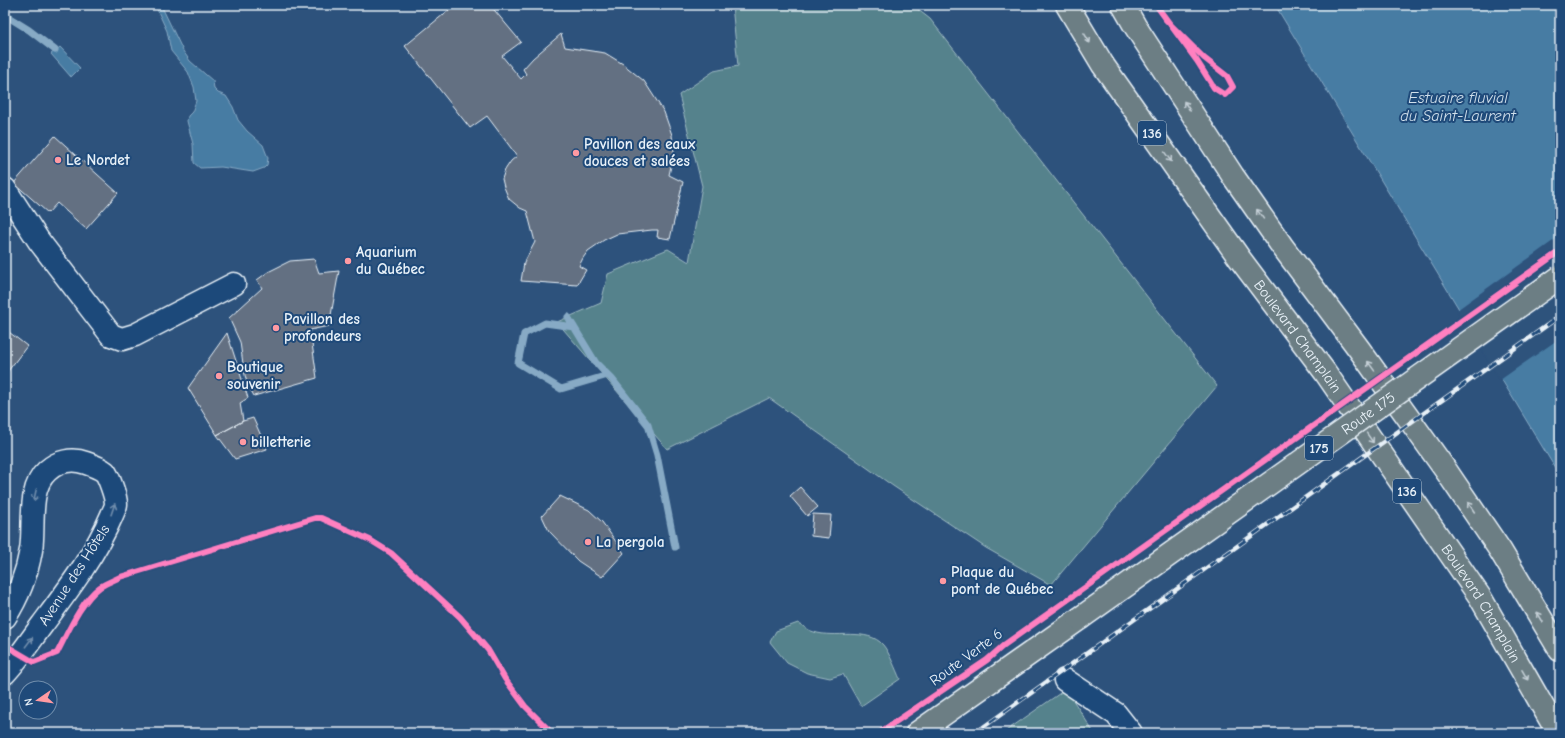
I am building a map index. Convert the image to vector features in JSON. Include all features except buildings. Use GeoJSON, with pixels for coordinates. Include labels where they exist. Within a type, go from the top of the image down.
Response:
{"type":"FeatureCollection","features":[{"type":"Feature","properties":{"kind":"main road","name":"Boulevard Champlain"},"geometry":{"type":"LineString","coordinates":[[1067,5],[1103,65],[1240,259],[1325,372],[1480,597],[1558,733]]}},
{"type":"Feature","properties":{"kind":"main road"},"geometry":{"type":"LineString","coordinates":[[1123,5],[1135,26],[1238,183],[1282,246],[1359,349],[1447,472],[1500,550],[1560,650]]}},
{"type":"Feature","properties":{"kind":"main road","name":"Route 175"},"geometry":{"type":"LineString","coordinates":[[917,733],[1560,277]]}},
{"type":"Feature","properties":{"kind":"street"},"geometry":{"type":"LineString","coordinates":[[5,189],[39,241],[111,335],[122,339],[135,335],[234,284]]}},
{"type":"Feature","properties":{"kind":"street","name":"Avenue des Hôtels"},"geometry":{"type":"LineString","coordinates":[[5,617],[12,607],[24,578],[31,550],[34,500],[37,485],[46,472],[61,462],[77,460],[105,472],[111,484],[116,504],[105,531],[59,602],[5,673]]}},
{"type":"Feature","properties":{"kind":"street"},"geometry":{"type":"LineString","coordinates":[[1065,680],[1116,714],[1131,733]]}},
{"type":"Feature","properties":{"kind":"green space"},"geometry":{"type":"Polygon","coordinates":[[[732,5],[912,5],[930,19],[1217,386],[1051,585],[986,548],[893,486],[769,398],[667,449],[557,322],[601,303],[608,274],[668,249],[689,262],[702,186],[679,95],[714,71],[738,66],[732,5]]]}},
{"type":"Feature","properties":{"kind":"green space"},"geometry":{"type":"Polygon","coordinates":[[[798,623],[810,631],[822,634],[860,635],[869,636],[877,640],[888,652],[900,679],[861,706],[843,674],[830,678],[807,673],[787,663],[770,642],[776,631],[798,623]]]}},
{"type":"Feature","properties":{"kind":"green space"},"geometry":{"type":"Polygon","coordinates":[[[1066,689],[1094,733],[1003,733],[1066,689]]]}},
{"type":"Feature","properties":{"kind":"water"},"geometry":{"type":"Polygon","coordinates":[[[155,5],[161,5],[183,51],[190,61],[213,81],[214,89],[218,93],[226,96],[233,107],[238,120],[247,131],[263,145],[268,158],[267,165],[264,168],[253,172],[221,167],[200,168],[194,163],[193,144],[187,121],[196,101],[194,87],[188,72],[171,51],[167,31],[155,5]]]}},
{"type":"Feature","properties":{"kind":"water","name":"Estuaire fluvial du Saint-Laurent"},"geometry":{"type":"Polygon","coordinates":[[[1275,5],[1560,5],[1560,476],[1275,5]]]}},
{"type":"Feature","properties":{"kind":"water"},"geometry":{"type":"Polygon","coordinates":[[[60,47],[80,68],[71,77],[51,54],[60,47]]]}},
{"type":"Feature","properties":{"kind":"pier"},"geometry":{"type":"Polygon","coordinates":[[[1560,236],[1560,338],[1500,380],[1457,310],[1560,236]]]}},
{"type":"Feature","properties":{"kind":"waterway"},"geometry":{"type":"LineString","coordinates":[[5,15],[29,30],[55,50]]}},
{"type":"Feature","properties":{"kind":"waterway"},"geometry":{"type":"LineString","coordinates":[[568,317],[596,363],[612,379],[648,425],[657,455],[675,547]]}},
{"type":"Feature","properties":{"kind":"waterway"},"geometry":{"type":"LineString","coordinates":[[574,327],[545,323],[524,334],[518,363],[561,389],[608,375]]}},
{"type":"Feature","properties":{"kind":"railway"},"geometry":{"type":"LineString","coordinates":[[975,733],[1560,316]]}},
{"type":"Feature","properties":{"kind":"cycle path"},"geometry":{"type":"LineString","coordinates":[[1156,5],[1197,61],[1214,88],[1225,95],[1233,87],[1227,76],[1204,58],[1166,20]]}},
{"type":"Feature","properties":{"kind":"cycle path","name":"Route Verte 6"},"geometry":{"type":"LineString","coordinates":[[879,733],[987,660],[1004,645],[1560,251]]}},
{"type":"Feature","properties":{"kind":"cycle path"},"geometry":{"type":"LineString","coordinates":[[5,645],[34,662],[57,653],[81,608],[93,593],[105,584],[120,577],[315,518],[321,518],[370,540],[391,553],[460,617],[488,650],[505,679],[525,706],[552,733]]}},
{"type":"Feature","properties":{"kind":"place","name":"Pavillon des eaux douces et salées"},"geometry":{"type":"Point","coordinates":[576,153]}},
{"type":"Feature","properties":{"kind":"place","name":"Le Nordet"},"geometry":{"type":"Point","coordinates":[58,160]}},
{"type":"Feature","properties":{"kind":"place","name":"Aquarium du Québec"},"geometry":{"type":"Point","coordinates":[348,261]}},
{"type":"Feature","properties":{"kind":"place","name":"Pavillon des profondeurs"},"geometry":{"type":"Point","coordinates":[276,328]}},
{"type":"Feature","properties":{"kind":"place","name":"Boutique souvenir"},"geometry":{"type":"Point","coordinates":[219,376]}},
{"type":"Feature","properties":{"kind":"place","name":"billetterie"},"geometry":{"type":"Point","coordinates":[243,442]}},
{"type":"Feature","properties":{"kind":"place","name":"La pergola"},"geometry":{"type":"Point","coordinates":[588,542]}},
{"type":"Feature","properties":{"kind":"place","name":"Plaque du pont de Québec"},"geometry":{"type":"Point","coordinates":[943,581]}}]}
